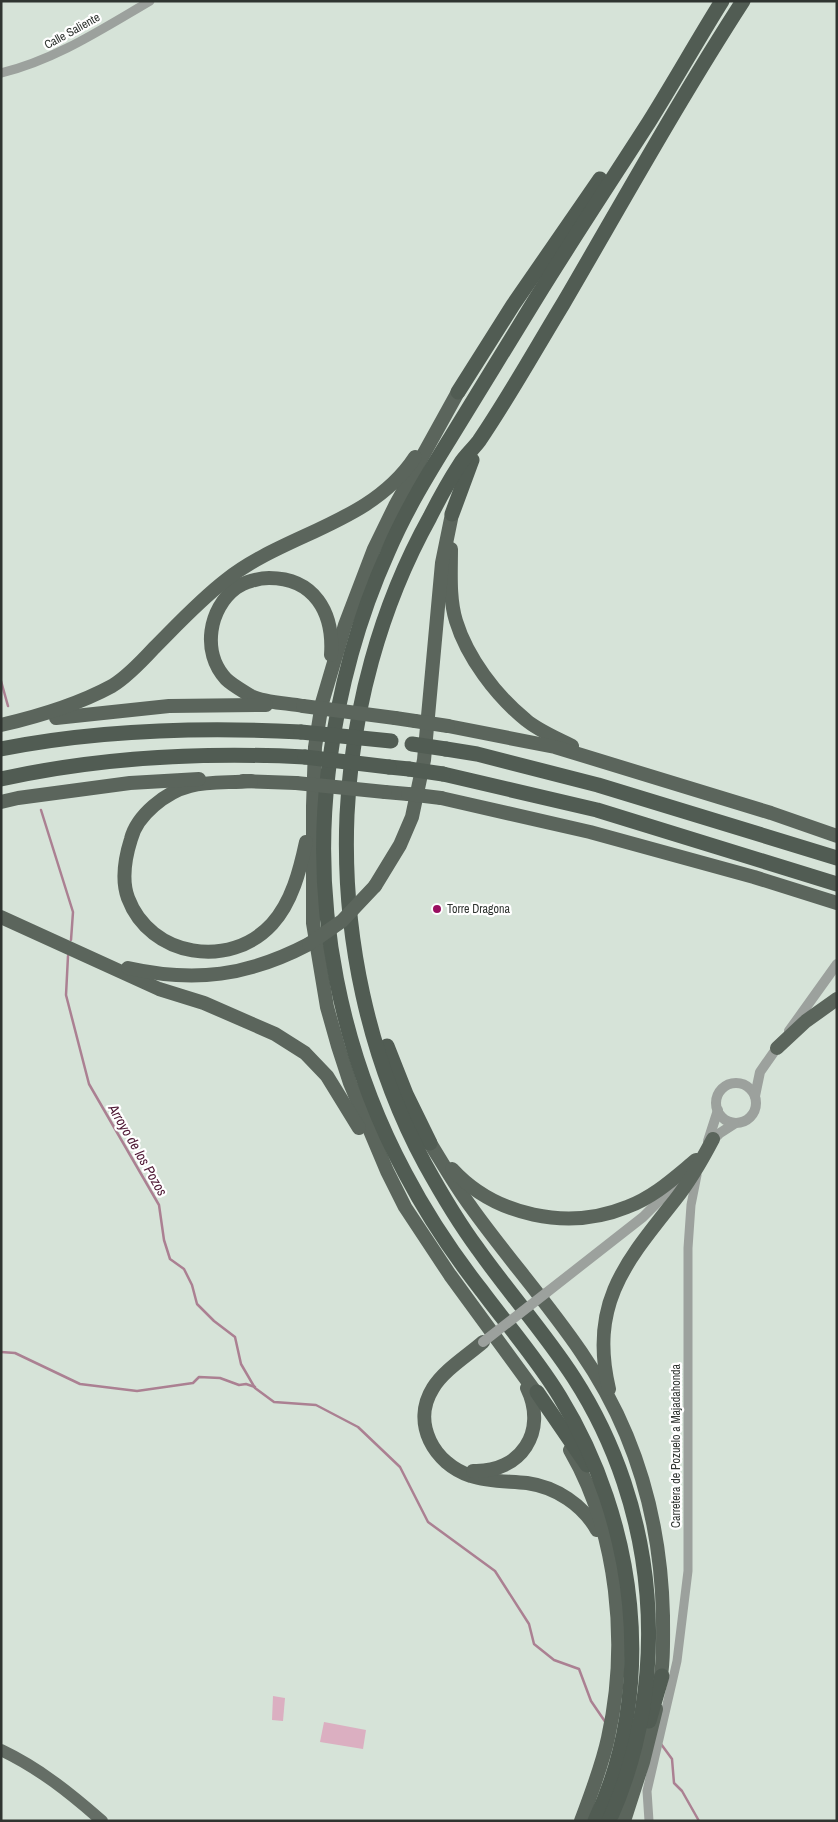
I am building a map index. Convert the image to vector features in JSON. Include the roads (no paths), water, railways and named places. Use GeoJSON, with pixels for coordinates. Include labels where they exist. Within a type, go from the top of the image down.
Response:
{"type":"FeatureCollection","features":[{"type":"Feature","properties":{"kind":"highway"},"geometry":{"type":"LineString","coordinates":[[595,1821],[604,1803],[618,1754],[627,1710],[631,1618],[619,1535],[602,1482],[576,1425],[538,1364],[436,1227],[402,1168],[374,1106],[340,999],[328,917],[325,869],[325,808],[335,726],[346,670],[358,628],[390,547],[428,475],[488,375],[662,101],[722,1]]}},
{"type":"Feature","properties":{"kind":"highway"},"geometry":{"type":"LineString","coordinates":[[616,1806],[632,1759],[643,1708],[649,1656],[649,1624],[644,1558],[630,1500],[610,1446],[576,1380],[457,1218],[423,1160],[408,1128],[383,1066],[364,998],[353,941],[348,885],[347,812],[358,721],[370,665],[389,607],[412,552],[461,463],[477,444],[742,1]]}},
{"type":"Feature","properties":{"kind":"highway"},"geometry":{"type":"LineString","coordinates":[[2,725],[69,706],[114,685],[142,661],[226,579],[263,557],[342,520],[388,487],[412,462],[512,305],[561,233],[623,148],[676,64],[694,46]]}},
{"type":"Feature","properties":{"kind":"highway"},"geometry":{"type":"LineString","coordinates":[[405,1207],[372,1138],[350,1083],[327,1007],[313,923],[313,806],[317,738],[322,703],[329,675],[355,597],[374,549],[395,506],[458,392]]}},
{"type":"Feature","properties":{"kind":"highway"},"geometry":{"type":"LineString","coordinates":[[98,961],[160,975],[198,976],[224,974],[255,968],[282,958],[308,944],[342,920],[375,886],[400,845],[412,817],[424,760],[442,563],[452,514],[477,444]]}},
{"type":"Feature","properties":{"kind":"highway"},"geometry":{"type":"LineString","coordinates":[[452,514],[451,581],[456,621],[472,655],[498,693],[526,720],[602,762]]}},
{"type":"Feature","properties":{"kind":"highway"},"geometry":{"type":"LineString","coordinates":[[329,675],[332,639],[326,613],[316,597],[302,585],[285,578],[262,578],[238,586],[224,600],[213,618],[210,638],[215,662],[226,679],[253,697],[303,706],[448,726],[555,747],[837,836]]}},
{"type":"Feature","properties":{"kind":"highway"},"geometry":{"type":"LineString","coordinates":[[2,725],[169,706],[303,706]]}},
{"type":"Feature","properties":{"kind":"highway"},"geometry":{"type":"LineString","coordinates":[[1,750],[123,733],[246,729],[301,732],[391,741],[477,754],[598,784],[837,858]]}},
{"type":"Feature","properties":{"kind":"highway"},"geometry":{"type":"LineString","coordinates":[[1,779],[128,759],[249,754],[304,757],[409,769],[443,774],[598,810],[837,884]]}},
{"type":"Feature","properties":{"kind":"highway"},"geometry":{"type":"LineString","coordinates":[[1,802],[130,783],[220,778],[408,794],[441,798],[590,832],[754,877],[837,903]]}},
{"type":"Feature","properties":{"kind":"highway"},"geometry":{"type":"LineString","coordinates":[[250,781],[190,786],[153,804],[133,830],[124,862],[128,898],[144,925],[164,942],[191,952],[216,953],[246,944],[271,925],[290,895],[301,867],[313,806]]}},
{"type":"Feature","properties":{"kind":"highway"},"geometry":{"type":"LineString","coordinates":[[348,885],[363,960],[381,1028],[406,1094],[430,1143],[470,1206],[581,1351],[614,1406]]}},
{"type":"Feature","properties":{"kind":"highway"},"geometry":{"type":"LineString","coordinates":[[1,917],[159,989],[246,1019],[305,1053],[327,1076],[352,1114],[389,1183],[405,1207],[487,1328],[537,1392],[587,1465],[619,1535]]}},
{"type":"Feature","properties":{"kind":"highway"},"geometry":{"type":"LineString","coordinates":[[777,1048],[806,1021],[837,999]]}},
{"type":"Feature","properties":{"kind":"highway"},"geometry":{"type":"LineString","coordinates":[[624,1821],[653,1726],[662,1676],[663,1632],[660,1556],[643,1481],[614,1406],[605,1374],[602,1352],[604,1324],[608,1303],[630,1258],[675,1200],[698,1160],[713,1139]]}},
{"type":"Feature","properties":{"kind":"highway"},"geometry":{"type":"LineString","coordinates":[[430,1143],[458,1176],[488,1198],[524,1213],[551,1218],[577,1218],[627,1207],[660,1189],[698,1160]]}},
{"type":"Feature","properties":{"kind":"highway"},"geometry":{"type":"LineString","coordinates":[[483,1342],[442,1377],[432,1389],[426,1404],[424,1425],[429,1442],[439,1455],[453,1467],[470,1476],[530,1484],[556,1492],[572,1501],[589,1516],[609,1558]]}},
{"type":"Feature","properties":{"kind":"highway"},"geometry":{"type":"LineString","coordinates":[[453,1467],[481,1472],[498,1469],[511,1462],[522,1452],[534,1428],[534,1408],[515,1364]]}},
{"type":"Feature","properties":{"kind":"highway"},"geometry":{"type":"LineString","coordinates":[[537,1392],[576,1461],[596,1509],[609,1558],[615,1594],[617,1652],[608,1737],[581,1821]]}},
{"type":"Feature","properties":{"kind":"highway"},"geometry":{"type":"LineString","coordinates":[[609,1821],[638,1758],[662,1676]]}},
{"type":"Feature","properties":{"kind":"main road"},"geometry":{"type":"LineString","coordinates":[[1,1750],[27,1762],[49,1777],[102,1821]]}},
{"type":"Feature","properties":{"kind":"street","name":"Calle Saliente"},"geometry":{"type":"LineString","coordinates":[[1,73],[24,68],[60,52],[149,2]]}},
{"type":"Feature","properties":{"kind":"street"},"geometry":{"type":"LineString","coordinates":[[754,1096],[760,1072],[837,964]]}},
{"type":"Feature","properties":{"kind":"street"},"geometry":{"type":"LineString","coordinates":[[734,1124],[722,1117],[718,1110],[716,1099],[722,1088],[728,1085],[740,1084],[760,1072]]}},
{"type":"Feature","properties":{"kind":"street"},"geometry":{"type":"LineString","coordinates":[[713,1139],[734,1124],[741,1123],[751,1116],[756,1103],[754,1096],[751,1090],[740,1084]]}},
{"type":"Feature","properties":{"kind":"street","name":"Carretera de Pozuelo a Majadahonda"},"geometry":{"type":"LineString","coordinates":[[483,1342],[652,1209],[671,1191],[698,1160],[714,1128],[718,1110]]}},
{"type":"Feature","properties":{"kind":"street","name":"Carretera de Pozuelo a Majadahonda"},"geometry":{"type":"LineString","coordinates":[[649,1821],[647,1791],[680,1644],[688,1571],[689,1226],[698,1160]]}},
{"type":"Feature","properties":{"kind":"waterway"},"geometry":{"type":"LineString","coordinates":[[1,681],[8,706]]}},
{"type":"Feature","properties":{"kind":"waterway"},"geometry":{"type":"LineString","coordinates":[[41,810],[73,912],[71,940]]}},
{"type":"Feature","properties":{"kind":"waterway","name":"Arroyo de los Pozos"},"geometry":{"type":"LineString","coordinates":[[68,956],[66,995],[89,1084],[159,1205],[164,1240],[170,1259],[184,1269],[192,1285],[197,1304],[214,1321],[235,1337],[241,1364],[255,1388],[274,1402],[316,1405],[358,1427],[400,1467],[428,1522],[495,1571],[529,1624],[534,1644],[554,1660],[579,1669],[591,1701],[606,1723]]}},
{"type":"Feature","properties":{"kind":"waterway"},"geometry":{"type":"LineString","coordinates":[[1,1352],[15,1353],[80,1384],[137,1391],[193,1383],[199,1377],[220,1378],[239,1385],[246,1384],[255,1387]]}},
{"type":"Feature","properties":{"kind":"waterway","name":"Arroyo de los Pozos"},"geometry":{"type":"LineString","coordinates":[[661,1744],[672,1759],[674,1783],[682,1791],[699,1821]]}},
{"type":"Feature","properties":{"kind":"place","name":"Torre Dragona"},"geometry":{"type":"Point","coordinates":[437,909]}}]}
